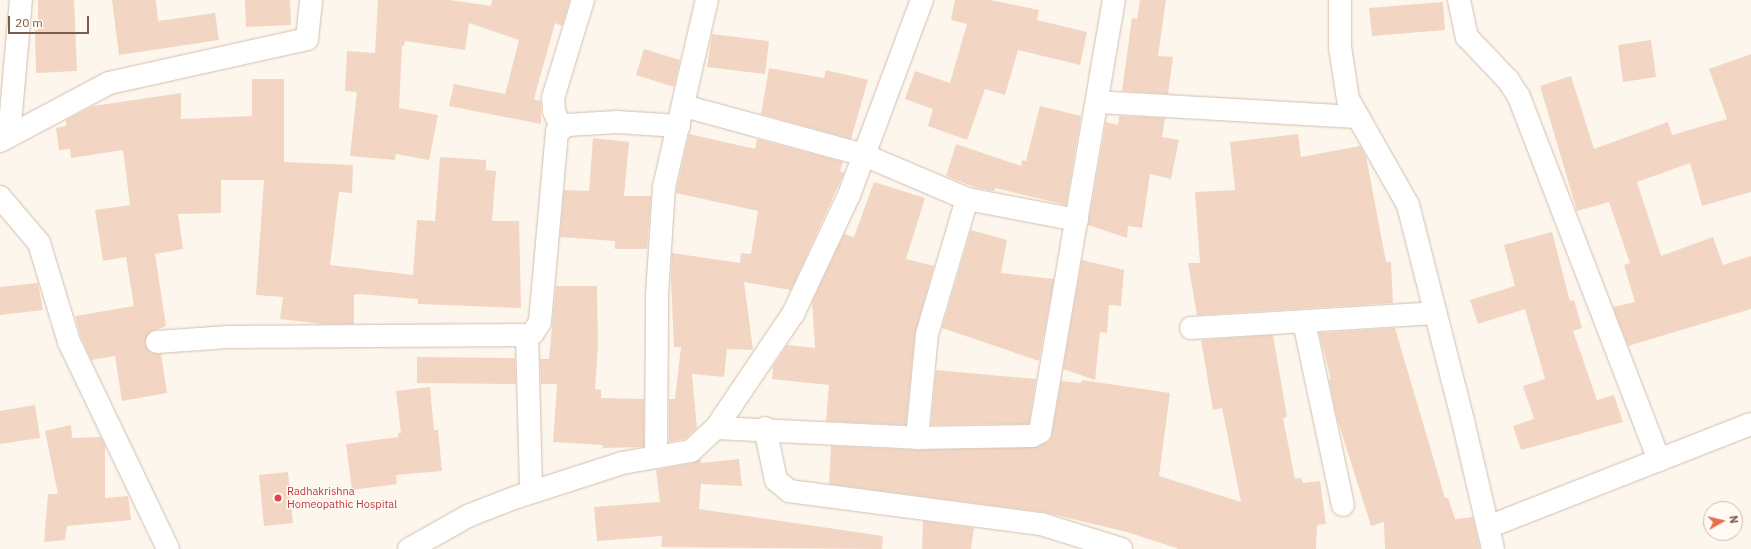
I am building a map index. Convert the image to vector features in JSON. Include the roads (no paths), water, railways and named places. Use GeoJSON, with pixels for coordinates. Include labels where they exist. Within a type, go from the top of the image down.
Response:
{"type":"FeatureCollection","features":[{"type":"Feature","properties":{"kind":"street"},"geometry":{"type":"LineString","coordinates":[[4,139],[21,0]]}},
{"type":"Feature","properties":{"kind":"street"},"geometry":{"type":"LineString","coordinates":[[4,139],[109,83],[307,39],[311,0]]}},
{"type":"Feature","properties":{"kind":"street"},"geometry":{"type":"LineString","coordinates":[[561,127],[554,111],[553,98],[582,0]]}},
{"type":"Feature","properties":{"kind":"street"},"geometry":{"type":"LineString","coordinates":[[656,456],[656,294],[664,187],[684,106],[707,0]]}},
{"type":"Feature","properties":{"kind":"street"},"geometry":{"type":"LineString","coordinates":[[409,549],[470,515],[531,492],[622,463],[691,451],[716,428],[793,314],[849,195],[922,0]]}},
{"type":"Feature","properties":{"kind":"street"},"geometry":{"type":"LineString","coordinates":[[716,428],[766,428],[917,438],[1032,436],[1040,432],[1114,0]]}},
{"type":"Feature","properties":{"kind":"street"},"geometry":{"type":"LineString","coordinates":[[1340,0],[1340,47],[1348,99],[1408,205],[1436,313],[1493,549]]}},
{"type":"Feature","properties":{"kind":"street"},"geometry":{"type":"LineString","coordinates":[[1459,0],[1467,37],[1508,80],[1518,97],[1659,460]]}},
{"type":"Feature","properties":{"kind":"street"},"geometry":{"type":"LineString","coordinates":[[1097,102],[1358,117]]}},
{"type":"Feature","properties":{"kind":"street"},"geometry":{"type":"LineString","coordinates":[[684,106],[864,155],[967,199],[1077,220]]}},
{"type":"Feature","properties":{"kind":"street"},"geometry":{"type":"LineString","coordinates":[[157,342],[228,337],[527,335],[533,333],[540,322],[555,138],[561,127],[567,125],[617,122],[679,126]]}},
{"type":"Feature","properties":{"kind":"street"},"geometry":{"type":"LineString","coordinates":[[0,197],[39,243],[69,342],[168,549]]}},
{"type":"Feature","properties":{"kind":"street"},"geometry":{"type":"LineString","coordinates":[[917,438],[927,334],[967,199]]}},
{"type":"Feature","properties":{"kind":"street"},"geometry":{"type":"LineString","coordinates":[[1191,328],[1436,313]]}},
{"type":"Feature","properties":{"kind":"street"},"geometry":{"type":"LineString","coordinates":[[1304,322],[1343,505]]}},
{"type":"Feature","properties":{"kind":"street"},"geometry":{"type":"LineString","coordinates":[[527,335],[531,492]]}},
{"type":"Feature","properties":{"kind":"street"},"geometry":{"type":"LineString","coordinates":[[1488,527],[1751,424]]}},
{"type":"Feature","properties":{"kind":"street"},"geometry":{"type":"LineString","coordinates":[[766,428],[776,480],[789,491],[1041,524],[1121,549]]}},
{"type":"Feature","properties":{"kind":"place","name":"Radhakrishna Homeopathic Hospital"},"geometry":{"type":"Point","coordinates":[278,498]}}]}
